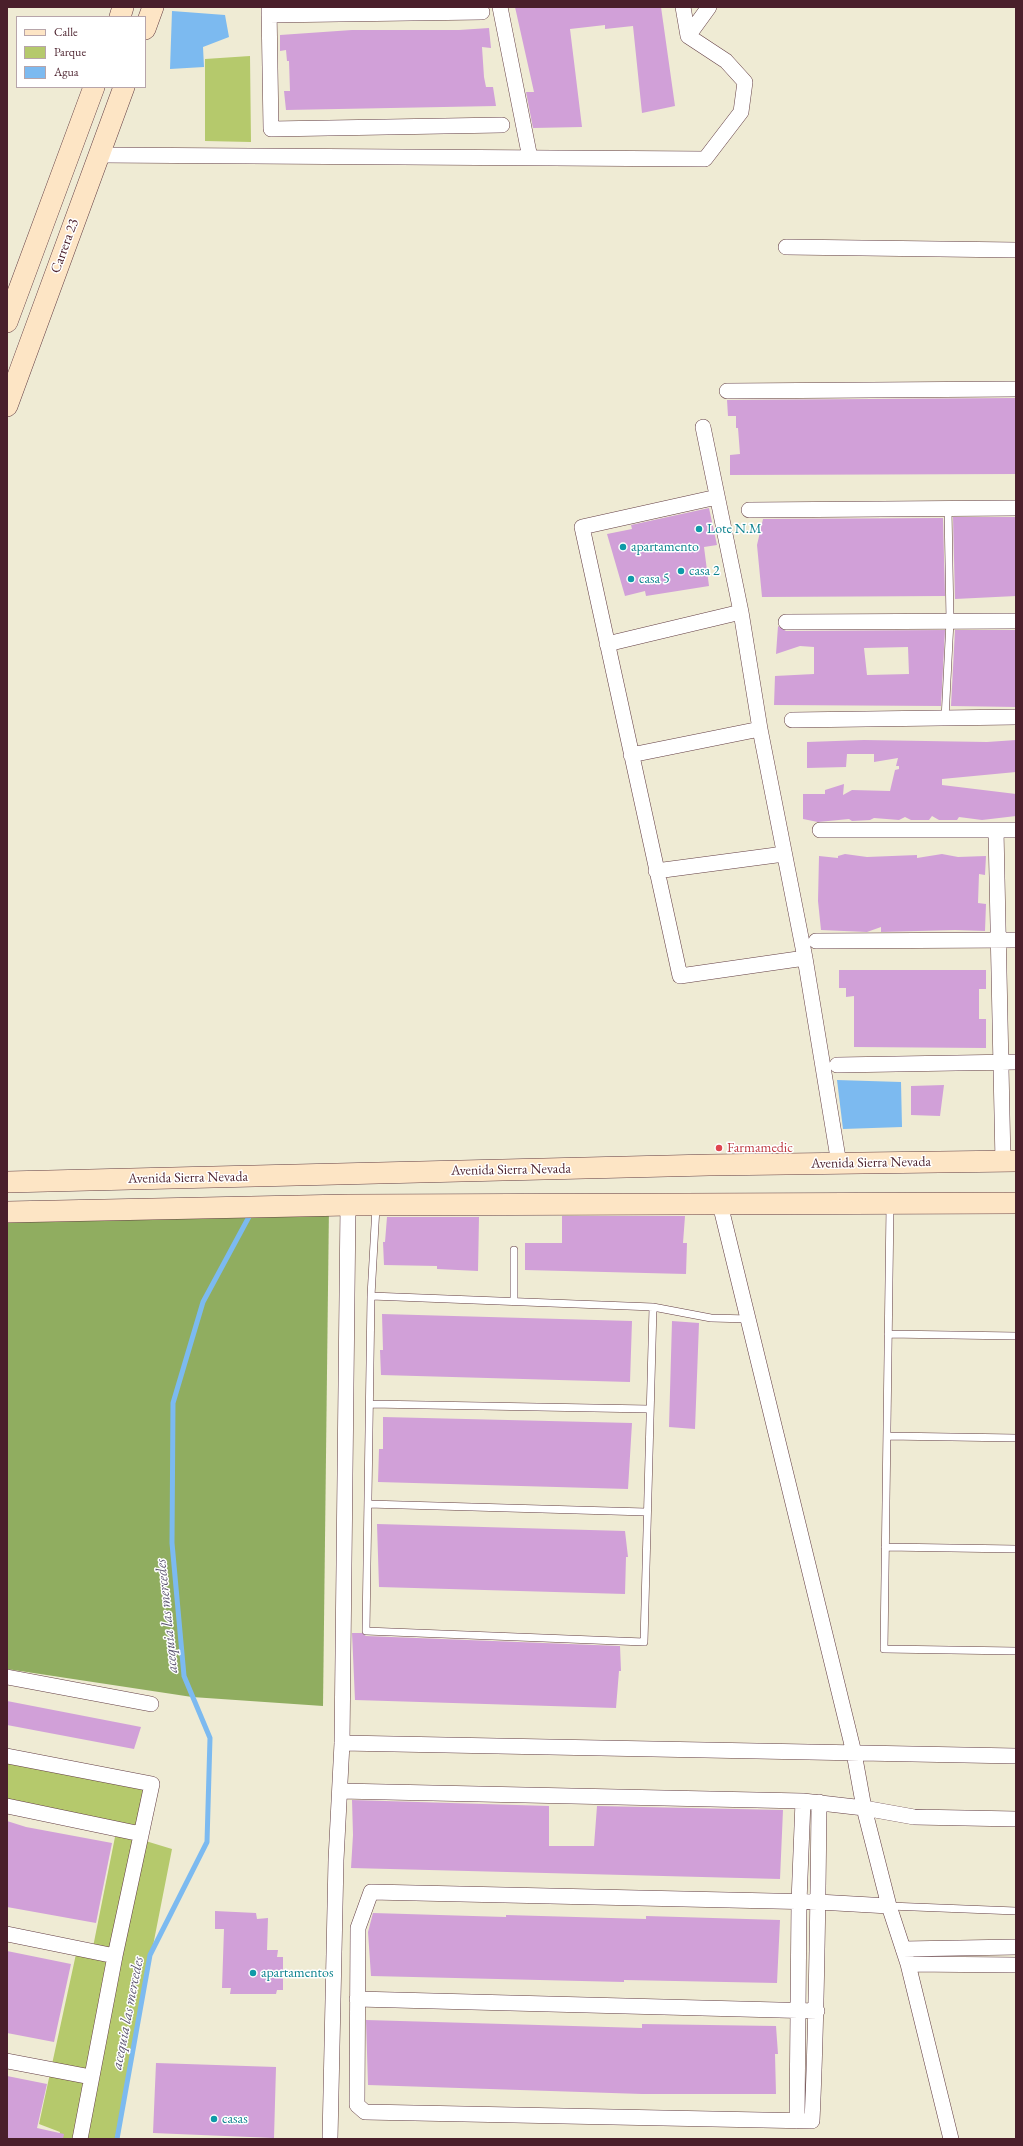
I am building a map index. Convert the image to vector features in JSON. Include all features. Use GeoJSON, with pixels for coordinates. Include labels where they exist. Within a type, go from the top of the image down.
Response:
{"type":"FeatureCollection","features":[{"type":"Feature","properties":{"kind":"main road"},"geometry":{"type":"LineString","coordinates":[[146,26],[153,7]]}},
{"type":"Feature","properties":{"kind":"main road","name":"Carrera 23"},"geometry":{"type":"LineString","coordinates":[[7,322],[14,290],[94,88]]}},
{"type":"Feature","properties":{"kind":"main road","name":"Carrera 23"},"geometry":{"type":"LineString","coordinates":[[7,406],[124,88]]}},
{"type":"Feature","properties":{"kind":"main road","name":"Avenida Sierra Nevada"},"geometry":{"type":"LineString","coordinates":[[7,1182],[839,1164],[1009,1162]]}},
{"type":"Feature","properties":{"kind":"main road"},"geometry":{"type":"LineString","coordinates":[[7,1212],[348,1205],[1016,1203]]}},
{"type":"Feature","properties":{"kind":"street"},"geometry":{"type":"LineString","coordinates":[[500,7],[530,158]]}},
{"type":"Feature","properties":{"kind":"street"},"geometry":{"type":"LineString","coordinates":[[99,155],[704,159],[741,112],[745,82],[726,61],[688,36],[683,7]]}},
{"type":"Feature","properties":{"kind":"street"},"geometry":{"type":"LineString","coordinates":[[688,36],[709,7]]}},
{"type":"Feature","properties":{"kind":"street"},"geometry":{"type":"LineString","coordinates":[[482,12],[269,11],[271,129],[502,126]]}},
{"type":"Feature","properties":{"kind":"street"},"geometry":{"type":"LineString","coordinates":[[786,247],[1016,250]]}},
{"type":"Feature","properties":{"kind":"street"},"geometry":{"type":"LineString","coordinates":[[727,391],[1016,389]]}},
{"type":"Feature","properties":{"kind":"street"},"geometry":{"type":"LineString","coordinates":[[703,427],[741,612],[760,729],[805,958],[839,1164]]}},
{"type":"Feature","properties":{"kind":"street"},"geometry":{"type":"LineString","coordinates":[[717,497],[582,527],[680,976],[805,958]]}},
{"type":"Feature","properties":{"kind":"street"},"geometry":{"type":"LineString","coordinates":[[749,510],[1016,508]]}},
{"type":"Feature","properties":{"kind":"street"},"geometry":{"type":"LineString","coordinates":[[607,644],[741,612]]}},
{"type":"Feature","properties":{"kind":"street"},"geometry":{"type":"LineString","coordinates":[[786,622],[1016,621]]}},
{"type":"Feature","properties":{"kind":"street"},"geometry":{"type":"LineString","coordinates":[[792,720],[1016,717]]}},
{"type":"Feature","properties":{"kind":"street"},"geometry":{"type":"LineString","coordinates":[[631,755],[760,729]]}},
{"type":"Feature","properties":{"kind":"street"},"geometry":{"type":"LineString","coordinates":[[820,830],[1016,830]]}},
{"type":"Feature","properties":{"kind":"street"},"geometry":{"type":"LineString","coordinates":[[996,830],[1001,1062],[1009,1162]]}},
{"type":"Feature","properties":{"kind":"street"},"geometry":{"type":"LineString","coordinates":[[656,871],[784,854]]}},
{"type":"Feature","properties":{"kind":"street"},"geometry":{"type":"LineString","coordinates":[[816,941],[1016,940]]}},
{"type":"Feature","properties":{"kind":"street"},"geometry":{"type":"LineString","coordinates":[[836,1065],[1016,1062]]}},
{"type":"Feature","properties":{"kind":"street"},"geometry":{"type":"LineString","coordinates":[[720,1204],[854,1753],[864,1808],[889,1906],[908,1964],[950,2139]]}},
{"type":"Feature","properties":{"kind":"street"},"geometry":{"type":"LineString","coordinates":[[330,2139],[336,1860],[342,1743],[348,1205]]}},
{"type":"Feature","properties":{"kind":"street"},"geometry":{"type":"LineString","coordinates":[[7,1677],[151,1704]]}},
{"type":"Feature","properties":{"kind":"street"},"geometry":{"type":"LineString","coordinates":[[342,1743],[1016,1756]]}},
{"type":"Feature","properties":{"kind":"street"},"geometry":{"type":"LineString","coordinates":[[7,1756],[152,1784],[115,1956],[80,2139]]}},
{"type":"Feature","properties":{"kind":"street"},"geometry":{"type":"LineString","coordinates":[[340,1791],[803,1801],[864,1808],[914,1817],[1016,1819]]}},
{"type":"Feature","properties":{"kind":"street"},"geometry":{"type":"LineString","coordinates":[[797,2121],[799,1902],[803,1801]]}},
{"type":"Feature","properties":{"kind":"street"},"geometry":{"type":"LineString","coordinates":[[819,1802],[818,1902],[817,2011],[812,2121],[365,2112],[357,2105],[358,1928],[371,1892],[818,1902],[889,1906]]}},
{"type":"Feature","properties":{"kind":"street"},"geometry":{"type":"LineString","coordinates":[[7,1806],[142,1834]]}},
{"type":"Feature","properties":{"kind":"street"},"geometry":{"type":"LineString","coordinates":[[7,1934],[115,1956]]}},
{"type":"Feature","properties":{"kind":"street"},"geometry":{"type":"LineString","coordinates":[[903,1949],[1016,1947]]}},
{"type":"Feature","properties":{"kind":"street"},"geometry":{"type":"LineString","coordinates":[[908,1964],[1016,1965]]}},
{"type":"Feature","properties":{"kind":"street"},"geometry":{"type":"LineString","coordinates":[[357,1999],[817,2011]]}},
{"type":"Feature","properties":{"kind":"street"},"geometry":{"type":"LineString","coordinates":[[7,2061],[92,2077]]}},
{"type":"Feature","properties":{"kind":"lane"},"geometry":{"type":"LineString","coordinates":[[945,719],[950,622],[948,509]]}},
{"type":"Feature","properties":{"kind":"lane"},"geometry":{"type":"LineString","coordinates":[[890,1203],[884,1649],[1016,1652]]}},
{"type":"Feature","properties":{"kind":"lane"},"geometry":{"type":"LineString","coordinates":[[376,1205],[371,1296],[371,1404],[366,1631],[644,1642],[646,1512],[653,1307]]}},
{"type":"Feature","properties":{"kind":"lane"},"geometry":{"type":"LineString","coordinates":[[514,1250],[514,1301]]}},
{"type":"Feature","properties":{"kind":"lane"},"geometry":{"type":"LineString","coordinates":[[371,1296],[653,1307],[711,1318],[749,1319]]}},
{"type":"Feature","properties":{"kind":"lane"},"geometry":{"type":"LineString","coordinates":[[888,1334],[1016,1336]]}},
{"type":"Feature","properties":{"kind":"lane"},"geometry":{"type":"LineString","coordinates":[[371,1404],[649,1409]]}},
{"type":"Feature","properties":{"kind":"lane"},"geometry":{"type":"LineString","coordinates":[[887,1436],[1016,1438]]}},
{"type":"Feature","properties":{"kind":"lane"},"geometry":{"type":"LineString","coordinates":[[368,1504],[646,1512]]}},
{"type":"Feature","properties":{"kind":"lane"},"geometry":{"type":"LineString","coordinates":[[886,1547],[1016,1549]]}},
{"type":"Feature","properties":{"kind":"lane"},"geometry":{"type":"LineString","coordinates":[[889,1906],[1016,1910]]}},
{"type":"Feature","properties":{"kind":"green space"},"geometry":{"type":"Polygon","coordinates":[[[250,56],[251,142],[205,141],[205,59],[250,56]]]}},
{"type":"Feature","properties":{"kind":"green space"},"geometry":{"type":"Polygon","coordinates":[[[329,1205],[323,1706],[192,1697],[7,1669],[7,1212],[329,1205]]]}},
{"type":"Feature","properties":{"kind":"green space"},"geometry":{"type":"Polygon","coordinates":[[[7,1760],[147,1786],[138,1828],[7,1801],[7,1760]]]}},
{"type":"Feature","properties":{"kind":"green space"},"geometry":{"type":"Polygon","coordinates":[[[116,1832],[172,1849],[115,2139],[58,2139],[60,2132],[39,2124],[76,1954],[91,1957],[116,1832]]]}},
{"type":"Feature","properties":{"kind":"water"},"geometry":{"type":"Polygon","coordinates":[[[172,11],[225,15],[229,37],[203,47],[204,67],[170,69],[172,11]]]}},
{"type":"Feature","properties":{"kind":"water"},"geometry":{"type":"Polygon","coordinates":[[[837,1080],[901,1082],[902,1127],[843,1129],[837,1080]]]}},
{"type":"Feature","properties":{"kind":"building"},"geometry":{"type":"Polygon","coordinates":[[[515,7],[661,7],[675,106],[642,113],[633,26],[605,29],[605,25],[570,29],[582,127],[533,128],[526,92],[534,92],[515,7]]]}},
{"type":"Feature","properties":{"kind":"building"},"geometry":{"type":"Polygon","coordinates":[[[489,28],[491,48],[482,47],[484,77],[486,87],[493,87],[496,106],[286,110],[284,91],[290,91],[289,61],[287,61],[286,50],[280,51],[280,35],[352,30],[459,30],[489,28]]]}},
{"type":"Feature","properties":{"kind":"building"},"geometry":{"type":"Polygon","coordinates":[[[1016,398],[1016,474],[730,475],[730,455],[740,454],[738,428],[736,428],[736,416],[728,416],[727,400],[1016,398]]]}},
{"type":"Feature","properties":{"kind":"building"},"geometry":{"type":"Polygon","coordinates":[[[709,508],[717,545],[704,547],[709,586],[646,596],[645,591],[625,596],[607,534],[632,529],[631,525],[709,508]]]}},
{"type":"Feature","properties":{"kind":"building"},"geometry":{"type":"Polygon","coordinates":[[[953,517],[1016,517],[1016,596],[955,599],[953,517]]]}},
{"type":"Feature","properties":{"kind":"building"},"geometry":{"type":"Polygon","coordinates":[[[943,518],[945,596],[762,597],[757,545],[763,519],[943,518]]]}},
{"type":"Feature","properties":{"kind":"building"},"geometry":{"type":"Polygon","coordinates":[[[778,626],[786,631],[945,630],[941,706],[774,705],[775,676],[814,674],[814,647],[800,646],[776,654],[778,626]],[[908,647],[864,648],[867,675],[909,674],[908,647]]]}},
{"type":"Feature","properties":{"kind":"building"},"geometry":{"type":"Polygon","coordinates":[[[955,630],[1016,630],[1016,707],[951,706],[955,630]]]}},
{"type":"Feature","properties":{"kind":"building"},"geometry":{"type":"Polygon","coordinates":[[[864,740],[987,742],[1016,740],[1016,772],[942,779],[942,785],[1016,794],[1016,816],[982,820],[959,817],[957,820],[939,820],[932,816],[929,820],[911,820],[905,817],[899,820],[874,818],[870,820],[852,821],[849,819],[818,822],[803,819],[803,794],[825,794],[825,790],[844,784],[843,795],[852,790],[890,791],[895,770],[899,769],[899,766],[896,766],[898,758],[874,762],[874,754],[847,754],[846,767],[807,768],[807,742],[864,740]]]}},
{"type":"Feature","properties":{"kind":"building"},"geometry":{"type":"Polygon","coordinates":[[[845,854],[867,857],[917,855],[917,858],[942,854],[958,857],[986,856],[985,875],[979,874],[978,903],[986,904],[985,931],[955,930],[881,932],[881,927],[867,932],[821,930],[818,901],[819,856],[838,858],[838,856],[845,854]]]}},
{"type":"Feature","properties":{"kind":"building"},"geometry":{"type":"Polygon","coordinates":[[[839,970],[986,970],[986,989],[979,989],[979,1019],[986,1019],[986,1048],[854,1047],[854,996],[846,997],[846,988],[839,988],[839,970]]]}},
{"type":"Feature","properties":{"kind":"building"},"geometry":{"type":"Polygon","coordinates":[[[944,1085],[940,1116],[911,1115],[911,1086],[944,1085]]]}},
{"type":"Feature","properties":{"kind":"building"},"geometry":{"type":"Polygon","coordinates":[[[562,1216],[685,1216],[683,1243],[687,1243],[686,1274],[525,1270],[525,1243],[562,1243],[562,1216]]]}},
{"type":"Feature","properties":{"kind":"building"},"geometry":{"type":"Polygon","coordinates":[[[387,1217],[479,1217],[478,1271],[437,1269],[437,1266],[384,1265],[383,1242],[385,1242],[387,1217]]]}},
{"type":"Feature","properties":{"kind":"building"},"geometry":{"type":"Polygon","coordinates":[[[382,1314],[632,1321],[630,1382],[381,1375],[380,1350],[383,1350],[382,1314]]]}},
{"type":"Feature","properties":{"kind":"building"},"geometry":{"type":"Polygon","coordinates":[[[672,1321],[699,1323],[695,1429],[669,1427],[672,1321]]]}},
{"type":"Feature","properties":{"kind":"building"},"geometry":{"type":"Polygon","coordinates":[[[383,1417],[632,1423],[628,1489],[378,1482],[379,1449],[383,1449],[383,1417]]]}},
{"type":"Feature","properties":{"kind":"building"},"geometry":{"type":"Polygon","coordinates":[[[377,1524],[625,1531],[628,1557],[626,1557],[625,1594],[379,1587],[377,1524]]]}},
{"type":"Feature","properties":{"kind":"building"},"geometry":{"type":"Polygon","coordinates":[[[352,1633],[362,1633],[366,1636],[620,1646],[621,1671],[619,1671],[616,1708],[355,1700],[352,1633]]]}},
{"type":"Feature","properties":{"kind":"building"},"geometry":{"type":"Polygon","coordinates":[[[7,1701],[141,1727],[134,1749],[7,1725],[7,1701]]]}},
{"type":"Feature","properties":{"kind":"building"},"geometry":{"type":"Polygon","coordinates":[[[352,1800],[549,1806],[549,1846],[594,1846],[597,1806],[783,1810],[780,1879],[351,1868],[353,1835],[352,1800]]]}},
{"type":"Feature","properties":{"kind":"building"},"geometry":{"type":"Polygon","coordinates":[[[7,1821],[26,1827],[112,1843],[96,1923],[7,1907],[7,1821]]]}},
{"type":"Feature","properties":{"kind":"building"},"geometry":{"type":"Polygon","coordinates":[[[215,1911],[256,1913],[257,1919],[268,1918],[267,1950],[278,1950],[277,1957],[283,1957],[283,1990],[277,1990],[276,1994],[230,1994],[231,1988],[222,1988],[224,1929],[215,1929],[215,1911]]]}},
{"type":"Feature","properties":{"kind":"building"},"geometry":{"type":"Polygon","coordinates":[[[373,1913],[506,1917],[506,1915],[646,1919],[646,1916],[780,1920],[777,1983],[624,1980],[624,1982],[371,1976],[368,1932],[373,1913]]]}},
{"type":"Feature","properties":{"kind":"building"},"geometry":{"type":"Polygon","coordinates":[[[7,1951],[71,1964],[54,2042],[7,2033],[7,1951]]]}},
{"type":"Feature","properties":{"kind":"building"},"geometry":{"type":"Polygon","coordinates":[[[366,2020],[642,2028],[642,2024],[776,2026],[778,2054],[775,2054],[776,2094],[642,2094],[368,2085],[366,2020]]]}},
{"type":"Feature","properties":{"kind":"building"},"geometry":{"type":"Polygon","coordinates":[[[156,2063],[276,2067],[274,2138],[153,2133],[156,2063]]]}},
{"type":"Feature","properties":{"kind":"building"},"geometry":{"type":"Polygon","coordinates":[[[7,2076],[47,2084],[37,2128],[64,2134],[63,2139],[7,2139],[7,2076]]]}},
{"type":"Feature","properties":{"kind":"waterway","name":"acequia las mercedes"},"geometry":{"type":"LineString","coordinates":[[117,2139],[150,1955],[207,1842],[210,1738],[184,1676],[172,1543],[173,1403],[203,1302],[251,1213]]}},
{"type":"Feature","properties":{"kind":"place","name":"Lote N.M"},"geometry":{"type":"Point","coordinates":[699,529]}},
{"type":"Feature","properties":{"kind":"place","name":"apartamento"},"geometry":{"type":"Point","coordinates":[623,547]}},
{"type":"Feature","properties":{"kind":"place","name":"casa 2"},"geometry":{"type":"Point","coordinates":[681,571]}},
{"type":"Feature","properties":{"kind":"place","name":"casa 5"},"geometry":{"type":"Point","coordinates":[631,579]}},
{"type":"Feature","properties":{"kind":"place","name":"Farmamedic"},"geometry":{"type":"Point","coordinates":[719,1148]}},
{"type":"Feature","properties":{"kind":"place","name":"apartamentos"},"geometry":{"type":"Point","coordinates":[253,1973]}},
{"type":"Feature","properties":{"kind":"place","name":"casas"},"geometry":{"type":"Point","coordinates":[214,2119]}}]}
